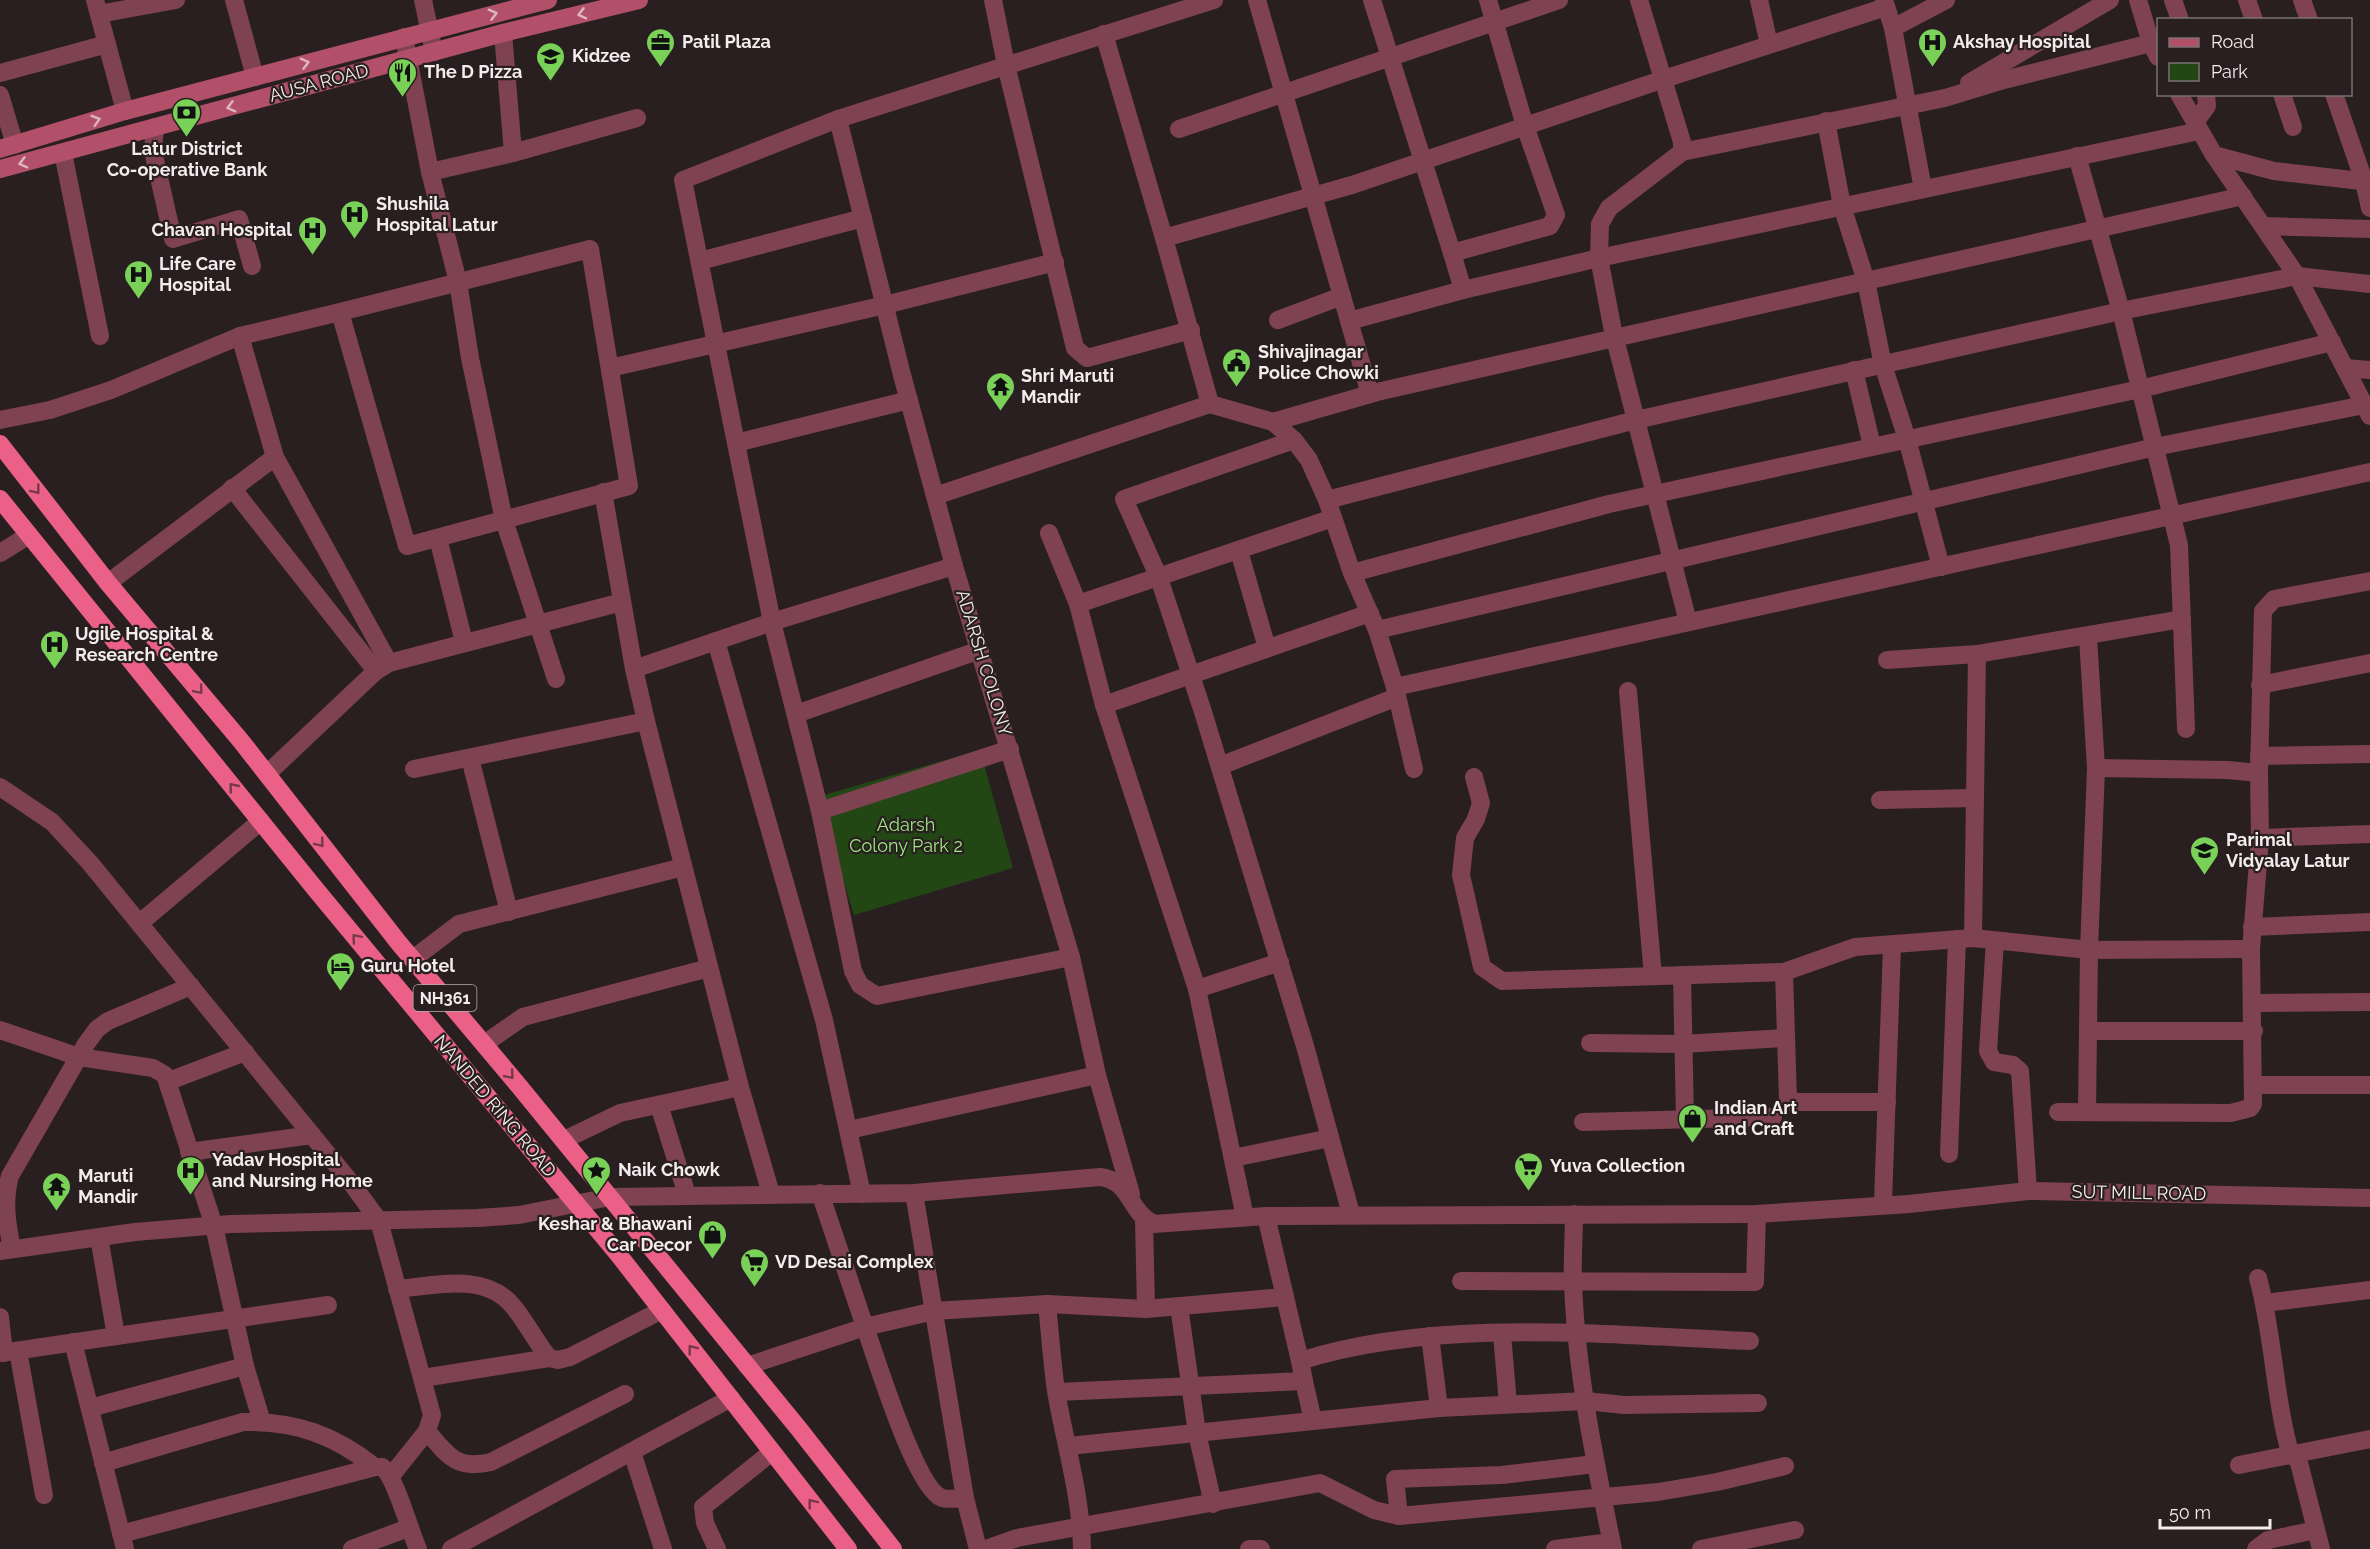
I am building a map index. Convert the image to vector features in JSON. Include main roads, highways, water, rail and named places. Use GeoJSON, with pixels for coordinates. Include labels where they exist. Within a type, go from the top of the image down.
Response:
{"type":"FeatureCollection","features":[{"type":"Feature","properties":{"kind":"highway","name":"NH361"},"geometry":{"type":"LineString","coordinates":[[0,444],[108,583],[267,774],[412,959],[564,1140],[893,1549]]}},
{"type":"Feature","properties":{"kind":"highway","name":"NANDED RING ROAD"},"geometry":{"type":"LineString","coordinates":[[0,499],[577,1204],[848,1549]]}},
{"type":"Feature","properties":{"kind":"main road"},"geometry":{"type":"LineString","coordinates":[[7,147],[125,111],[548,0]]}},
{"type":"Feature","properties":{"kind":"main road","name":"AUSA ROAD"},"geometry":{"type":"LineString","coordinates":[[0,169],[503,33],[639,0]]}},
{"type":"Feature","properties":{"kind":"place","name":"Patil Plaza"},"geometry":{"type":"Point","coordinates":[661,68]}},
{"type":"Feature","properties":{"kind":"place","name":"Akshay Hospital"},"geometry":{"type":"Point","coordinates":[1932,68]}},
{"type":"Feature","properties":{"kind":"place","name":"Kidzee"},"geometry":{"type":"Point","coordinates":[551,82]}},
{"type":"Feature","properties":{"kind":"place","name":"The D Pizza"},"geometry":{"type":"Point","coordinates":[403,98]}},
{"type":"Feature","properties":{"kind":"place","name":"Latur District Co-operative Bank"},"geometry":{"type":"Point","coordinates":[187,138]}},
{"type":"Feature","properties":{"kind":"place","name":"Shushila Hospital Latur"},"geometry":{"type":"Point","coordinates":[355,240]}},
{"type":"Feature","properties":{"kind":"place","name":"Chavan Hospital"},"geometry":{"type":"Point","coordinates":[313,256]}},
{"type":"Feature","properties":{"kind":"place","name":"Life Care Hospital"},"geometry":{"type":"Point","coordinates":[138,300]}},
{"type":"Feature","properties":{"kind":"place","name":"Shivajinagar Police Chowki"},"geometry":{"type":"Point","coordinates":[1237,388]}},
{"type":"Feature","properties":{"kind":"place","name":"Shri Maruti Mandir"},"geometry":{"type":"Point","coordinates":[1000,412]}},
{"type":"Feature","properties":{"kind":"place","name":"Ugile Hospital & Research Centre"},"geometry":{"type":"Point","coordinates":[54,670]}},
{"type":"Feature","properties":{"kind":"place","name":"Parimal Vidyalay Latur"},"geometry":{"type":"Point","coordinates":[2205,876]}},
{"type":"Feature","properties":{"kind":"place","name":"Guru Hotel"},"geometry":{"type":"Point","coordinates":[340,992]}},
{"type":"Feature","properties":{"kind":"place","name":"Indian Art and Craft"},"geometry":{"type":"Point","coordinates":[1693,1144]}},
{"type":"Feature","properties":{"kind":"place","name":"Yuva Collection"},"geometry":{"type":"Point","coordinates":[1529,1192]}},
{"type":"Feature","properties":{"kind":"place","name":"Yadav Hospital and Nursing Home"},"geometry":{"type":"Point","coordinates":[191,1196]}},
{"type":"Feature","properties":{"kind":"place","name":"Naik Chowk"},"geometry":{"type":"Point","coordinates":[597,1196]}},
{"type":"Feature","properties":{"kind":"place","name":"Maruti Mandir"},"geometry":{"type":"Point","coordinates":[57,1212]}},
{"type":"Feature","properties":{"kind":"place","name":"Keshar & Bhawani Car Decor"},"geometry":{"type":"Point","coordinates":[713,1260]}},
{"type":"Feature","properties":{"kind":"place","name":"VD Desai Complex"},"geometry":{"type":"Point","coordinates":[754,1288]}},
{"type":"Feature","properties":{"kind":"park label","name":"Adarsh Colony Park 2"},"geometry":{"type":"Point","coordinates":[906,835]}}]}
